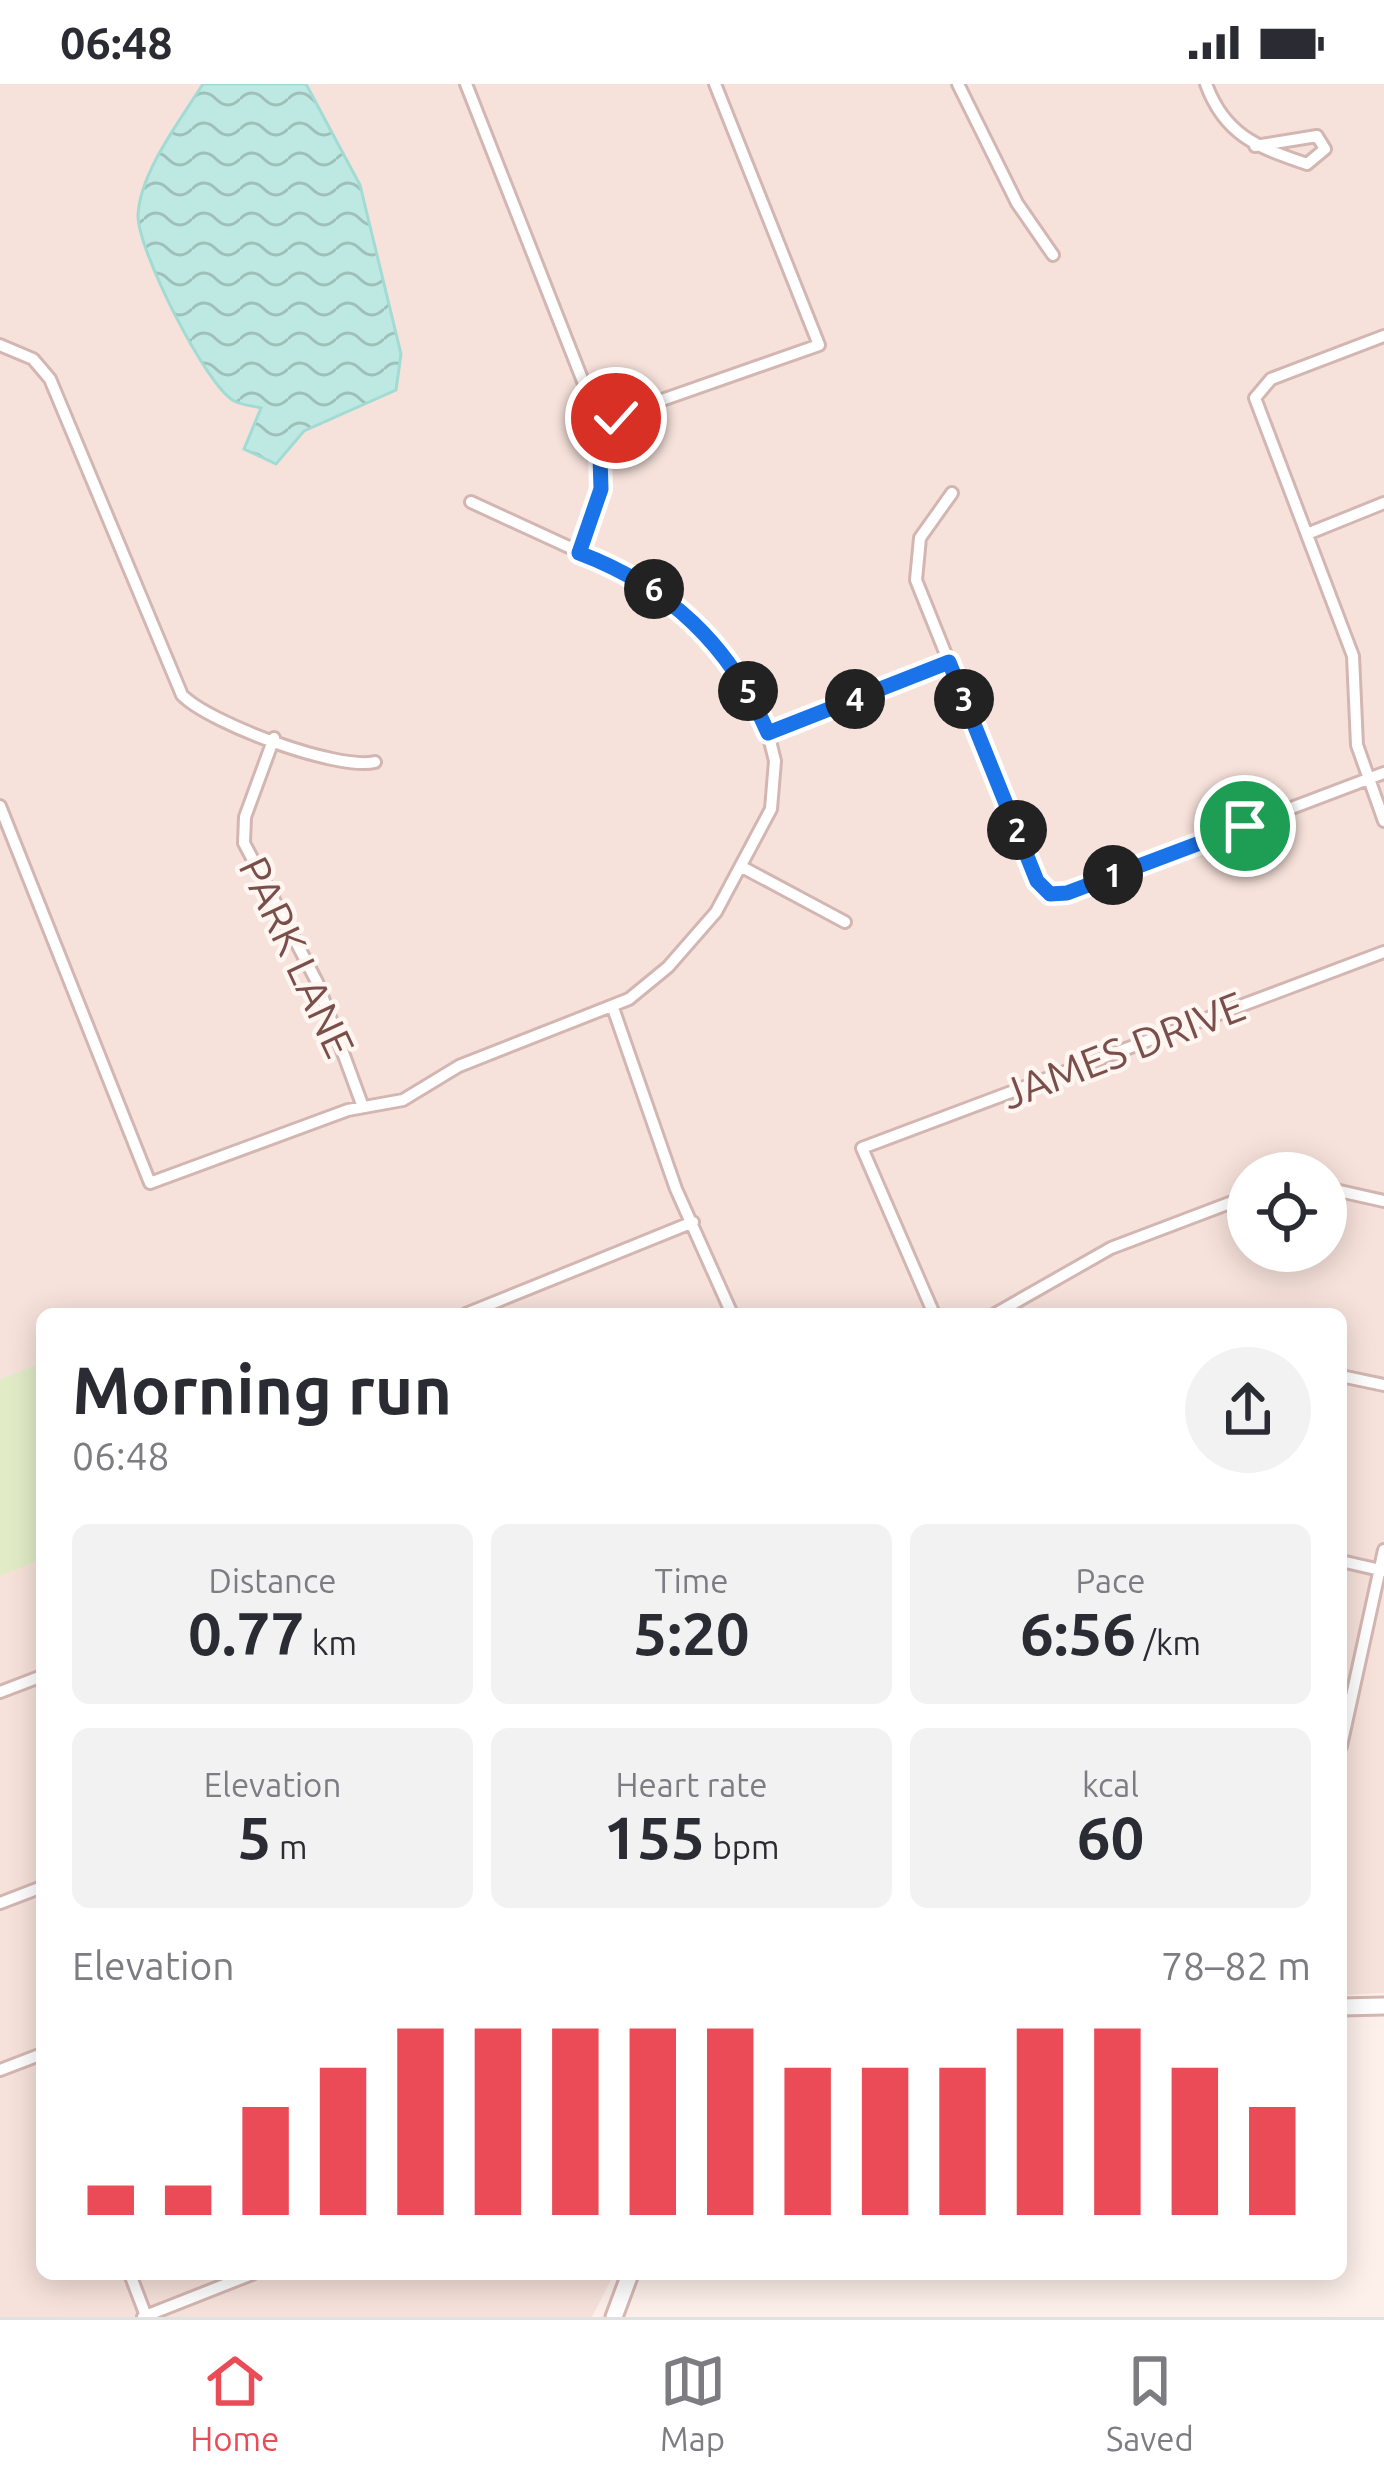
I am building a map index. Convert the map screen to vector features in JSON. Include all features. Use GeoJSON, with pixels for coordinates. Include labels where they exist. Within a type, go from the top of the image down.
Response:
{"type":"FeatureCollection","features":[{"type":"Feature","properties":{"kind":"street"},"geometry":{"type":"LineString","coordinates":[[466,84],[599,422],[601,489],[579,553]]}},
{"type":"Feature","properties":{"kind":"street"},"geometry":{"type":"LineString","coordinates":[[599,422],[819,345],[715,84]]}},
{"type":"Feature","properties":{"kind":"street"},"geometry":{"type":"LineString","coordinates":[[958,84],[1017,203],[1053,255]]}},
{"type":"Feature","properties":{"kind":"street"},"geometry":{"type":"LineString","coordinates":[[1206,84],[1235,134],[1255,146],[1307,164],[1325,149],[1317,136],[1255,146]]}},
{"type":"Feature","properties":{"kind":"street"},"geometry":{"type":"LineString","coordinates":[[1384,336],[1271,380],[1258,390],[1256,405],[1353,656],[1356,735],[1384,821]]}},
{"type":"Feature","properties":{"kind":"street"},"geometry":{"type":"LineString","coordinates":[[0,345],[40,364],[50,379],[178,690],[202,712],[344,763],[375,762]]}},
{"type":"Feature","properties":{"kind":"street"},"geometry":{"type":"LineString","coordinates":[[952,493],[924,531],[915,562],[919,588],[1037,881],[1050,894],[1067,893],[1384,773]]}},
{"type":"Feature","properties":{"kind":"street"},"geometry":{"type":"LineString","coordinates":[[0,806],[150,1183],[363,1107],[403,1100],[466,1063],[613,1008],[650,983],[688,945],[742,867],[772,801],[775,761],[768,733],[739,674],[704,631],[664,595],[471,502]]}},
{"type":"Feature","properties":{"kind":"street"},"geometry":{"type":"LineString","coordinates":[[1307,534],[1384,503]]}},
{"type":"Feature","properties":{"kind":"street"},"geometry":{"type":"LineString","coordinates":[[768,733],[949,662]]}},
{"type":"Feature","properties":{"kind":"street","name":"PARK LANE"},"geometry":{"type":"LineString","coordinates":[[274,738],[244,817],[244,843],[317,982],[363,1107]]}},
{"type":"Feature","properties":{"kind":"street"},"geometry":{"type":"LineString","coordinates":[[0,845],[14,840]]}},
{"type":"Feature","properties":{"kind":"street"},"geometry":{"type":"LineString","coordinates":[[742,867],[845,922]]}},
{"type":"Feature","properties":{"kind":"street","name":"JAMES DRIVE"},"geometry":{"type":"LineString","coordinates":[[931,1308],[862,1148],[1384,952]]}},
{"type":"Feature","properties":{"kind":"street"},"geometry":{"type":"LineString","coordinates":[[613,1008],[729,1308]]}},
{"type":"Feature","properties":{"kind":"street"},"geometry":{"type":"LineString","coordinates":[[1347,1193],[1384,1201]]}},
{"type":"Feature","properties":{"kind":"street"},"geometry":{"type":"LineString","coordinates":[[1005,1308],[1111,1248],[1227,1204]]}},
{"type":"Feature","properties":{"kind":"street"},"geometry":{"type":"LineString","coordinates":[[481,1308],[693,1222]]}},
{"type":"Feature","properties":{"kind":"street"},"geometry":{"type":"LineString","coordinates":[[1347,1377],[1384,1385]]}},
{"type":"Feature","properties":{"kind":"street"},"geometry":{"type":"LineString","coordinates":[[1347,1720],[1384,1550]]}},
{"type":"Feature","properties":{"kind":"street"},"geometry":{"type":"LineString","coordinates":[[1347,1562],[1382,1571]]}},
{"type":"Feature","properties":{"kind":"street"},"geometry":{"type":"LineString","coordinates":[[0,1692],[36,1678]]}},
{"type":"Feature","properties":{"kind":"street"},"geometry":{"type":"LineString","coordinates":[[0,1904],[36,1889]]}},
{"type":"Feature","properties":{"kind":"street"},"geometry":{"type":"LineString","coordinates":[[1347,2007],[1384,2006]]}},
{"type":"Feature","properties":{"kind":"street"},"geometry":{"type":"LineString","coordinates":[[0,2070],[36,2056]]}},
{"type":"Feature","properties":{"kind":"street"},"geometry":{"type":"LineString","coordinates":[[132,2280],[145,2316],[237,2280]]}},
{"type":"Feature","properties":{"kind":"street"},"geometry":{"type":"LineString","coordinates":[[614,2317],[627,2280]]}},
{"type":"Feature","properties":{"kind":"shaded area"},"geometry":{"type":"Polygon","coordinates":[[[0,84],[1384,84],[1384,1993],[1347,1995],[1347,1308],[36,1308],[36,2280],[611,2280],[592,2317],[0,2317],[0,84]]]}},
{"type":"Feature","properties":{"kind":"green space"},"geometry":{"type":"Polygon","coordinates":[[[36,1365],[36,1561],[0,1576],[0,1379],[36,1365]]]}},
{"type":"Feature","properties":{"kind":"water"},"geometry":{"type":"Polygon","coordinates":[[[203,84],[306,84],[360,185],[401,354],[396,390],[304,431],[276,464],[244,449],[261,408],[234,401],[207,370],[161,285],[141,232],[138,215],[146,181],[203,84]]]}},
{"type":"Feature","properties":{"kind":"route"},"geometry":{"type":"LineString","coordinates":[[616,418],[599,422],[601,489],[579,553],[664,595],[704,631],[739,674],[768,733],[949,662],[1037,881],[1050,894],[1067,893],[1245,826]]}}]}
